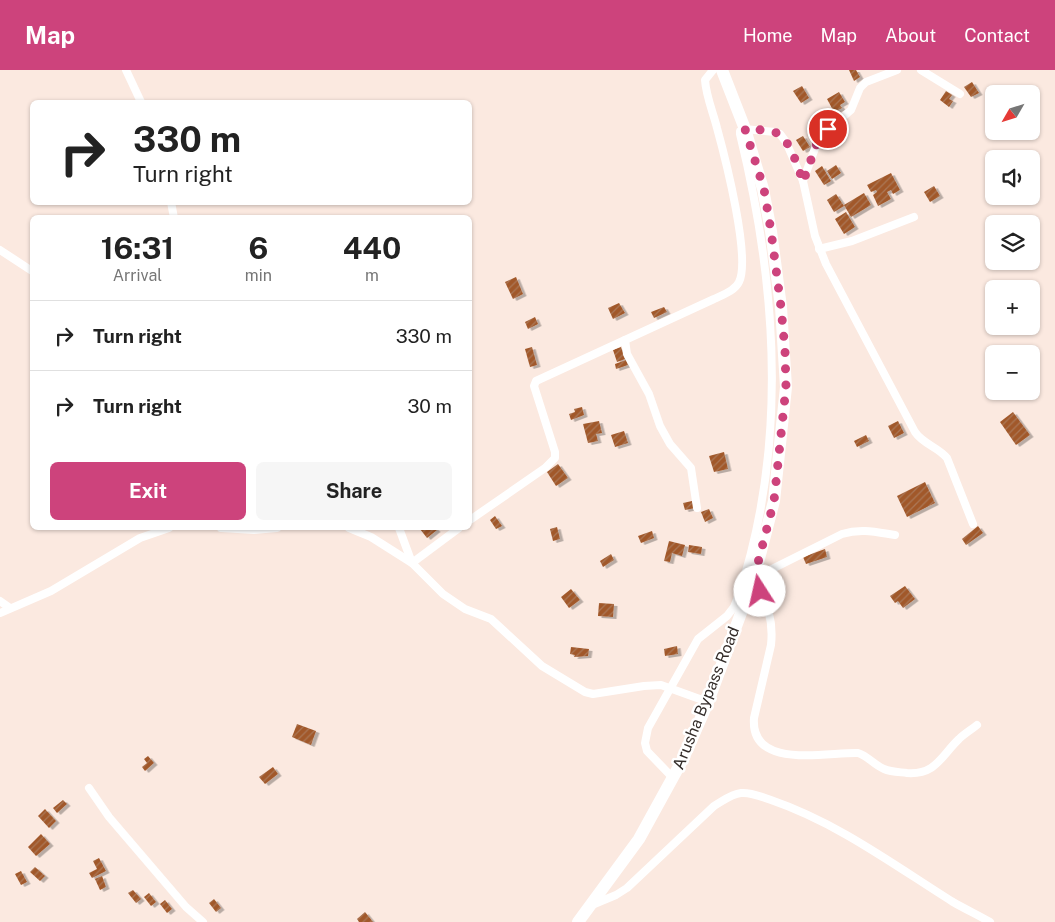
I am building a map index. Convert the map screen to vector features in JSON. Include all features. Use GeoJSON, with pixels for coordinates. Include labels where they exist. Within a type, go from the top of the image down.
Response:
{"type":"FeatureCollection","features":[{"type":"Feature","properties":{"kind":"main road","name":"Arusha Bypass Road"},"geometry":{"type":"LineString","coordinates":[[578,922],[639,838],[673,778],[708,702],[754,578],[774,501],[786,378],[781,307],[764,189],[745,129],[722,70]]}},
{"type":"Feature","properties":{"kind":"street"},"geometry":{"type":"LineString","coordinates":[[126,70],[140,100]]}},
{"type":"Feature","properties":{"kind":"street"},"geometry":{"type":"LineString","coordinates":[[472,519],[545,468],[555,458],[555,452],[534,386],[536,381],[714,299],[733,289],[739,283],[742,269],[740,229],[718,131],[705,87],[705,80],[713,70]]}},
{"type":"Feature","properties":{"kind":"street"},"geometry":{"type":"LineString","coordinates":[[803,182],[817,143],[850,110],[860,88],[866,82],[897,70]]}},
{"type":"Feature","properties":{"kind":"street"},"geometry":{"type":"LineString","coordinates":[[921,70],[960,94]]}},
{"type":"Feature","properties":{"kind":"street"},"geometry":{"type":"LineString","coordinates":[[673,778],[647,751],[645,743],[648,728],[698,639],[727,616],[734,607],[746,573],[756,533],[770,440],[772,363],[767,276],[740,131],[745,129],[775,132],[780,134],[786,142],[803,182],[819,249],[914,432],[920,439],[947,458],[973,524]]}},
{"type":"Feature","properties":{"kind":"street"},"geometry":{"type":"LineString","coordinates":[[819,249],[852,242],[914,217]]}},
{"type":"Feature","properties":{"kind":"street"},"geometry":{"type":"LineString","coordinates":[[0,250],[30,270]]}},
{"type":"Feature","properties":{"kind":"street"},"geometry":{"type":"LineString","coordinates":[[624,340],[627,354],[649,394],[660,426],[670,444],[691,468],[697,508]]}},
{"type":"Feature","properties":{"kind":"street"},"geometry":{"type":"LineString","coordinates":[[0,613],[51,590],[140,538],[163,530]]}},
{"type":"Feature","properties":{"kind":"street"},"geometry":{"type":"LineString","coordinates":[[354,530],[371,537],[412,563],[443,594],[457,604],[492,618],[542,666],[585,692],[601,694],[644,686],[661,685],[708,702]]}},
{"type":"Feature","properties":{"kind":"street"},"geometry":{"type":"LineString","coordinates":[[400,530],[412,563]]}},
{"type":"Feature","properties":{"kind":"street"},"geometry":{"type":"LineString","coordinates":[[412,563],[456,530]]}},
{"type":"Feature","properties":{"kind":"street"},"geometry":{"type":"LineString","coordinates":[[895,535],[869,530],[842,534],[754,578],[767,604],[772,622],[771,646],[755,711],[753,728],[756,737],[766,748],[777,752],[804,755],[858,752],[882,768],[894,772],[920,773],[926,772],[937,765],[958,740],[977,725]]}},
{"type":"Feature","properties":{"kind":"street"},"geometry":{"type":"LineString","coordinates":[[0,601],[10,608]]}},
{"type":"Feature","properties":{"kind":"street"},"geometry":{"type":"LineString","coordinates":[[89,788],[109,818],[186,907],[203,922]]}},
{"type":"Feature","properties":{"kind":"street"},"geometry":{"type":"LineString","coordinates":[[590,906],[627,888],[714,806],[727,798],[743,793],[754,794],[796,808],[892,861],[956,904],[990,922]]}},
{"type":"Feature","properties":{"kind":"building"},"geometry":{"type":"Polygon","coordinates":[[[849,70],[856,70],[860,77],[854,81],[849,70]]]}},
{"type":"Feature","properties":{"kind":"building"},"geometry":{"type":"Polygon","coordinates":[[[972,82],[979,93],[971,97],[964,87],[972,82]]]}},
{"type":"Feature","properties":{"kind":"building"},"geometry":{"type":"Polygon","coordinates":[[[802,86],[809,98],[801,103],[793,91],[802,86]]]}},
{"type":"Feature","properties":{"kind":"building"},"geometry":{"type":"Polygon","coordinates":[[[946,91],[952,95],[949,99],[953,101],[949,107],[940,100],[946,91]]]}},
{"type":"Feature","properties":{"kind":"building"},"geometry":{"type":"Polygon","coordinates":[[[839,92],[845,102],[840,105],[842,108],[834,112],[827,99],[839,92]]]}},
{"type":"Feature","properties":{"kind":"building"},"geometry":{"type":"Polygon","coordinates":[[[803,136],[810,147],[803,151],[796,140],[803,136]]]}},
{"type":"Feature","properties":{"kind":"building"},"geometry":{"type":"Polygon","coordinates":[[[836,165],[841,173],[832,179],[827,171],[836,165]]]}},
{"type":"Feature","properties":{"kind":"building"},"geometry":{"type":"Polygon","coordinates":[[[822,166],[831,181],[824,185],[815,171],[822,166]]]}},
{"type":"Feature","properties":{"kind":"building"},"geometry":{"type":"Polygon","coordinates":[[[891,173],[900,190],[893,194],[891,190],[887,192],[891,199],[878,206],[873,195],[877,192],[876,190],[871,192],[867,185],[891,173]]]}},
{"type":"Feature","properties":{"kind":"building"},"geometry":{"type":"Polygon","coordinates":[[[934,186],[940,196],[930,202],[924,192],[934,186]]]}},
{"type":"Feature","properties":{"kind":"building"},"geometry":{"type":"Polygon","coordinates":[[[864,193],[871,205],[851,217],[844,205],[864,193]]]}},
{"type":"Feature","properties":{"kind":"building"},"geometry":{"type":"Polygon","coordinates":[[[836,194],[844,206],[834,212],[827,200],[836,194]]]}},
{"type":"Feature","properties":{"kind":"building"},"geometry":{"type":"Polygon","coordinates":[[[846,212],[855,227],[844,234],[835,219],[846,212]]]}},
{"type":"Feature","properties":{"kind":"building"},"geometry":{"type":"Polygon","coordinates":[[[516,277],[523,294],[513,299],[505,282],[516,277]]]}},
{"type":"Feature","properties":{"kind":"building"},"geometry":{"type":"Polygon","coordinates":[[[619,303],[625,313],[613,319],[608,308],[619,303]]]}},
{"type":"Feature","properties":{"kind":"building"},"geometry":{"type":"Polygon","coordinates":[[[664,307],[667,312],[654,318],[651,312],[664,307]]]}},
{"type":"Feature","properties":{"kind":"building"},"geometry":{"type":"Polygon","coordinates":[[[535,317],[538,324],[528,329],[525,322],[535,317]]]}},
{"type":"Feature","properties":{"kind":"building"},"geometry":{"type":"Polygon","coordinates":[[[532,347],[537,365],[530,367],[525,349],[532,347]]]}},
{"type":"Feature","properties":{"kind":"building"},"geometry":{"type":"Polygon","coordinates":[[[621,347],[625,359],[617,362],[613,350],[621,347]]]}},
{"type":"Feature","properties":{"kind":"building"},"geometry":{"type":"Polygon","coordinates":[[[626,360],[628,365],[616,369],[615,364],[626,360]]]}},
{"type":"Feature","properties":{"kind":"building"},"geometry":{"type":"Polygon","coordinates":[[[582,407],[584,415],[571,420],[569,414],[575,412],[574,409],[582,407]]]}},
{"type":"Feature","properties":{"kind":"building"},"geometry":{"type":"Polygon","coordinates":[[[1013,412],[1030,435],[1016,445],[1000,422],[1013,412]]]}},
{"type":"Feature","properties":{"kind":"building"},"geometry":{"type":"Polygon","coordinates":[[[599,421],[602,433],[596,434],[598,441],[588,443],[583,424],[599,421]]]}},
{"type":"Feature","properties":{"kind":"building"},"geometry":{"type":"Polygon","coordinates":[[[898,421],[904,433],[894,438],[888,426],[898,421]]]}},
{"type":"Feature","properties":{"kind":"building"},"geometry":{"type":"Polygon","coordinates":[[[624,431],[628,443],[615,447],[611,435],[624,431]]]}},
{"type":"Feature","properties":{"kind":"building"},"geometry":{"type":"Polygon","coordinates":[[[866,435],[869,441],[857,447],[854,441],[866,435]]]}},
{"type":"Feature","properties":{"kind":"building"},"geometry":{"type":"Polygon","coordinates":[[[724,452],[728,469],[714,472],[709,456],[724,452]]]}},
{"type":"Feature","properties":{"kind":"building"},"geometry":{"type":"Polygon","coordinates":[[[558,464],[568,478],[556,486],[547,472],[558,464]]]}},
{"type":"Feature","properties":{"kind":"building"},"geometry":{"type":"Polygon","coordinates":[[[925,482],[935,503],[907,517],[897,496],[925,482]]]}},
{"type":"Feature","properties":{"kind":"building"},"geometry":{"type":"Polygon","coordinates":[[[692,501],[695,508],[685,510],[683,503],[692,501]]]}},
{"type":"Feature","properties":{"kind":"building"},"geometry":{"type":"Polygon","coordinates":[[[709,509],[713,518],[705,522],[701,512],[709,509]]]}},
{"type":"Feature","properties":{"kind":"building"},"geometry":{"type":"Polygon","coordinates":[[[495,516],[502,526],[496,529],[490,520],[495,516]]]}},
{"type":"Feature","properties":{"kind":"building"},"geometry":{"type":"Polygon","coordinates":[[[978,526],[983,533],[966,545],[962,539],[978,526]]]}},
{"type":"Feature","properties":{"kind":"building"},"geometry":{"type":"Polygon","coordinates":[[[557,527],[560,539],[553,541],[550,529],[557,527]]]}},
{"type":"Feature","properties":{"kind":"building"},"geometry":{"type":"Polygon","coordinates":[[[421,530],[437,530],[427,538],[421,530]]]}},
{"type":"Feature","properties":{"kind":"building"},"geometry":{"type":"Polygon","coordinates":[[[652,531],[654,538],[641,543],[638,536],[652,531]]]}},
{"type":"Feature","properties":{"kind":"building"},"geometry":{"type":"Polygon","coordinates":[[[669,541],[685,545],[682,556],[672,553],[670,562],[664,561],[669,541]]]}},
{"type":"Feature","properties":{"kind":"building"},"geometry":{"type":"Polygon","coordinates":[[[689,545],[702,547],[701,554],[688,552],[689,545]]]}},
{"type":"Feature","properties":{"kind":"building"},"geometry":{"type":"Polygon","coordinates":[[[825,549],[827,557],[806,564],[803,557],[825,549]]]}},
{"type":"Feature","properties":{"kind":"building"},"geometry":{"type":"Polygon","coordinates":[[[611,554],[614,560],[603,567],[600,561],[611,554]]]}},
{"type":"Feature","properties":{"kind":"building"},"geometry":{"type":"Polygon","coordinates":[[[905,586],[915,599],[903,608],[898,601],[895,603],[890,596],[905,586]]]}},
{"type":"Feature","properties":{"kind":"building"},"geometry":{"type":"Polygon","coordinates":[[[571,589],[580,600],[569,608],[561,597],[571,589]]]}},
{"type":"Feature","properties":{"kind":"building"},"geometry":{"type":"Polygon","coordinates":[[[599,603],[614,604],[613,617],[598,616],[599,603]]]}},
{"type":"Feature","properties":{"kind":"building"},"geometry":{"type":"Polygon","coordinates":[[[677,646],[678,654],[665,656],[664,649],[677,646]]]}},
{"type":"Feature","properties":{"kind":"building"},"geometry":{"type":"Polygon","coordinates":[[[571,647],[589,649],[588,656],[574,657],[575,655],[570,654],[571,647]]]}},
{"type":"Feature","properties":{"kind":"building"},"geometry":{"type":"Polygon","coordinates":[[[297,724],[316,731],[311,745],[292,737],[297,724]]]}},
{"type":"Feature","properties":{"kind":"building"},"geometry":{"type":"Polygon","coordinates":[[[148,756],[154,763],[145,771],[142,767],[147,763],[144,759],[148,756]]]}},
{"type":"Feature","properties":{"kind":"building"},"geometry":{"type":"Polygon","coordinates":[[[273,767],[278,774],[265,784],[259,777],[273,767]]]}},
{"type":"Feature","properties":{"kind":"building"},"geometry":{"type":"Polygon","coordinates":[[[63,800],[67,804],[57,813],[53,808],[63,800]]]}},
{"type":"Feature","properties":{"kind":"building"},"geometry":{"type":"Polygon","coordinates":[[[45,809],[56,821],[49,828],[38,816],[45,809]]]}},
{"type":"Feature","properties":{"kind":"building"},"geometry":{"type":"Polygon","coordinates":[[[41,834],[50,844],[36,856],[28,847],[41,834]]]}},
{"type":"Feature","properties":{"kind":"building"},"geometry":{"type":"Polygon","coordinates":[[[99,858],[106,871],[92,878],[89,873],[97,869],[93,861],[99,858]]]}},
{"type":"Feature","properties":{"kind":"building"},"geometry":{"type":"Polygon","coordinates":[[[35,867],[45,876],[40,881],[30,872],[35,867]]]}},
{"type":"Feature","properties":{"kind":"building"},"geometry":{"type":"Polygon","coordinates":[[[21,871],[27,882],[21,885],[15,874],[21,871]]]}},
{"type":"Feature","properties":{"kind":"building"},"geometry":{"type":"Polygon","coordinates":[[[102,876],[106,887],[100,890],[95,879],[102,876]]]}},
{"type":"Feature","properties":{"kind":"building"},"geometry":{"type":"Polygon","coordinates":[[[133,890],[141,899],[136,903],[128,893],[133,890]]]}},
{"type":"Feature","properties":{"kind":"building"},"geometry":{"type":"Polygon","coordinates":[[[149,893],[156,902],[151,906],[144,897],[149,893]]]}},
{"type":"Feature","properties":{"kind":"building"},"geometry":{"type":"Polygon","coordinates":[[[214,899],[221,908],[216,912],[209,903],[214,899]]]}},
{"type":"Feature","properties":{"kind":"building"},"geometry":{"type":"Polygon","coordinates":[[[165,900],[172,909],[167,913],[160,904],[165,900]]]}},
{"type":"Feature","properties":{"kind":"building"},"geometry":{"type":"Polygon","coordinates":[[[365,912],[373,922],[359,922],[357,919],[365,912]]]}},
{"type":"Feature","properties":{"kind":"route"},"geometry":{"type":"LineString","coordinates":[[760,591],[754,578],[774,501],[786,387],[785,350],[781,307],[764,189],[745,129],[780,134],[786,142],[803,182],[817,143],[828,129]]}}]}
